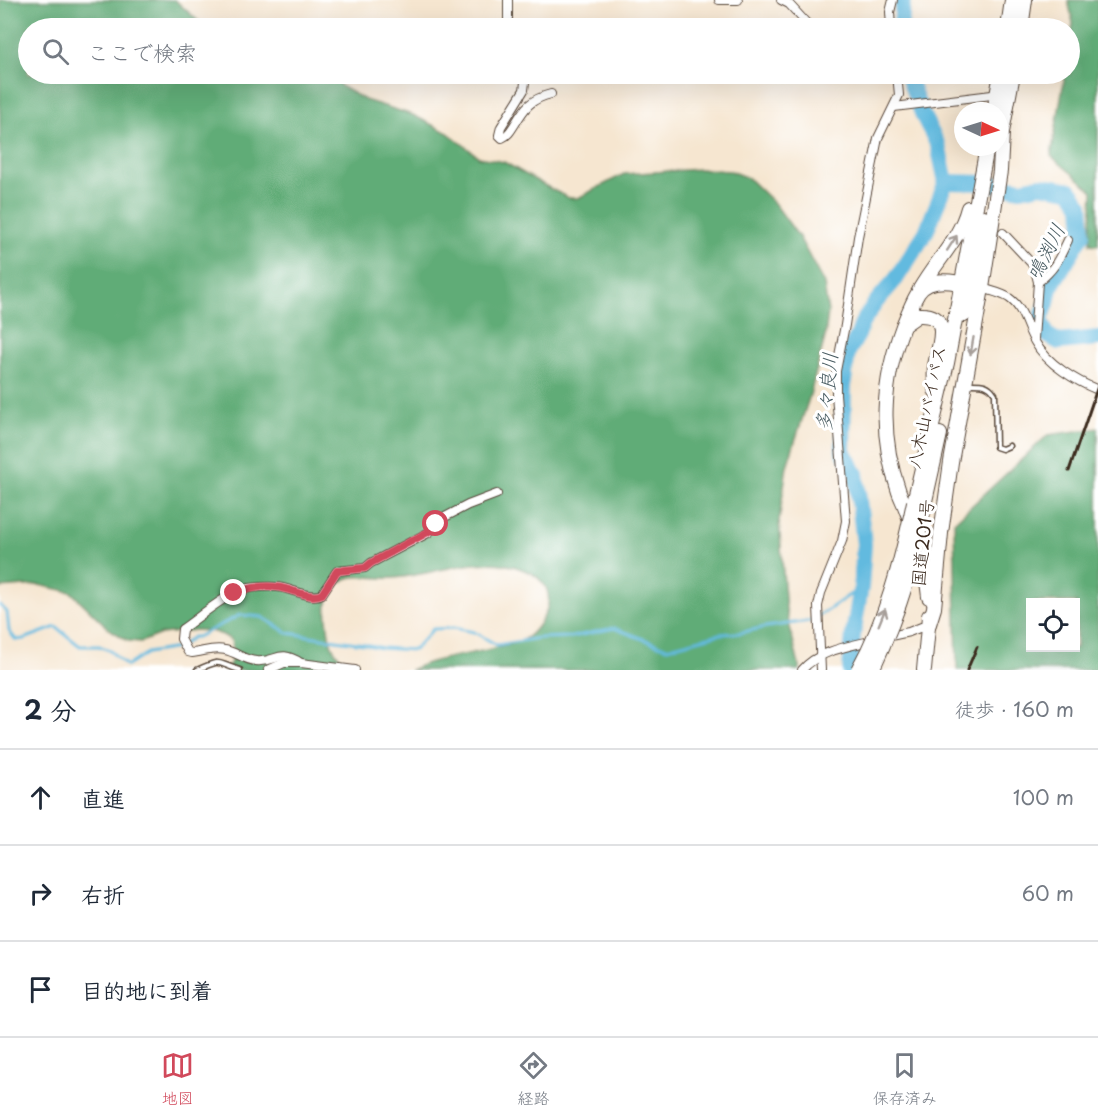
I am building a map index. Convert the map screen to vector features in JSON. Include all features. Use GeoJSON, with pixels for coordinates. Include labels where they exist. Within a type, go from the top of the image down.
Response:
{"type":"FeatureCollection","features":[{"type":"Feature","properties":{"kind":"highway"},"geometry":{"type":"LineString","coordinates":[[1009,18],[1012,0]]}},
{"type":"Feature","properties":{"kind":"highway"},"geometry":{"type":"LineString","coordinates":[[1022,18],[1025,0]]}},
{"type":"Feature","properties":{"kind":"highway","name":"国道201号"},"geometry":{"type":"LineString","coordinates":[[1001,84],[1003,102]]}},
{"type":"Feature","properties":{"kind":"highway","name":"国道201号"},"geometry":{"type":"LineString","coordinates":[[999,102],[1008,84]]}},
{"type":"Feature","properties":{"kind":"highway","name":"国道201号"},"geometry":{"type":"LineString","coordinates":[[989,156],[992,171]]}},
{"type":"Feature","properties":{"kind":"highway","name":"国道201号"},"geometry":{"type":"LineString","coordinates":[[929,624],[934,608],[951,462],[965,383],[971,286],[996,156]]}},
{"type":"Feature","properties":{"kind":"highway","name":"国道201号"},"geometry":{"type":"LineString","coordinates":[[924,670],[929,624],[927,580],[920,548],[915,504],[899,493],[891,465],[885,417],[887,384],[904,325],[919,291],[965,221],[971,197],[988,190]]}},
{"type":"Feature","properties":{"kind":"highway","name":"八木山バイパス"},"geometry":{"type":"LineString","coordinates":[[872,670],[907,582],[916,549],[915,504],[971,286],[988,190]]}},
{"type":"Feature","properties":{"kind":"highway"},"geometry":{"type":"LineString","coordinates":[[919,291],[931,283],[939,282],[971,286]]}},
{"type":"Feature","properties":{"kind":"highway","name":"八木山バイパス"},"geometry":{"type":"LineString","coordinates":[[858,670],[874,636],[895,580],[905,546],[947,363],[971,286]]}},
{"type":"Feature","properties":{"kind":"highway"},"geometry":{"type":"LineString","coordinates":[[904,325],[918,315],[925,314],[933,316],[939,322],[942,330],[935,368],[935,414]]}},
{"type":"Feature","properties":{"kind":"highway"},"geometry":{"type":"LineString","coordinates":[[915,504],[920,528],[930,538],[940,542],[934,548],[927,550],[920,548]]}},
{"type":"Feature","properties":{"kind":"street"},"geometry":{"type":"LineString","coordinates":[[508,0],[508,18]]}},
{"type":"Feature","properties":{"kind":"street"},"geometry":{"type":"LineString","coordinates":[[719,0],[738,0]]}},
{"type":"Feature","properties":{"kind":"street"},"geometry":{"type":"LineString","coordinates":[[781,0],[789,4],[801,18]]}},
{"type":"Feature","properties":{"kind":"street"},"geometry":{"type":"LineString","coordinates":[[890,18],[893,0]]}},
{"type":"Feature","properties":{"kind":"street"},"geometry":{"type":"LineString","coordinates":[[525,84],[525,90],[501,127],[499,135],[502,138],[508,135],[528,106],[538,97],[551,94]]}},
{"type":"Feature","properties":{"kind":"street"},"geometry":{"type":"LineString","coordinates":[[821,670],[817,613],[821,593],[842,541],[846,521],[836,371],[858,237],[878,138],[899,95],[898,84]]}},
{"type":"Feature","properties":{"kind":"street"},"geometry":{"type":"LineString","coordinates":[[894,107],[1003,95]]}},
{"type":"Feature","properties":{"kind":"street"},"geometry":{"type":"LineString","coordinates":[[1003,233],[1034,266],[1038,282],[1034,340]]}},
{"type":"Feature","properties":{"kind":"street"},"geometry":{"type":"LineString","coordinates":[[1038,282],[1050,273],[1068,240]]}},
{"type":"Feature","properties":{"kind":"street"},"geometry":{"type":"LineString","coordinates":[[971,286],[1009,298],[1021,311],[1036,345],[1054,364],[1098,390]]}},
{"type":"Feature","properties":{"kind":"street"},"geometry":{"type":"LineString","coordinates":[[301,663],[293,657],[284,655],[255,661],[221,649],[199,653],[188,652],[181,639],[182,629],[234,593],[248,588],[277,587],[309,596],[318,596],[322,594],[337,571],[365,568],[428,532],[445,517],[468,505],[498,494]]}},
{"type":"Feature","properties":{"kind":"street"},"geometry":{"type":"LineString","coordinates":[[802,670],[821,656],[848,646],[909,632],[929,624]]}},
{"type":"Feature","properties":{"kind":"street"},"geometry":{"type":"LineString","coordinates":[[268,670],[284,663],[355,670]]}},
{"type":"Feature","properties":{"kind":"lane"},"geometry":{"type":"LineString","coordinates":[[965,383],[991,387],[995,394],[996,447],[1002,449],[1009,446]]}},
{"type":"Feature","properties":{"kind":"lane"},"geometry":{"type":"LineString","coordinates":[[197,670],[214,662],[240,670]]}},
{"type":"Feature","properties":{"kind":"green space"},"geometry":{"type":"Polygon","coordinates":[[[0,0],[175,0],[195,18],[18,18],[18,84],[339,84],[365,100],[413,115],[448,133],[479,157],[504,162],[569,198],[578,198],[624,174],[700,169],[730,171],[748,178],[775,204],[799,237],[824,284],[828,312],[825,337],[810,395],[787,466],[779,521],[786,610],[800,670],[410,670],[440,660],[516,642],[526,638],[535,630],[548,605],[547,589],[537,577],[529,572],[503,564],[472,564],[393,578],[355,577],[344,580],[331,592],[326,613],[331,643],[344,662],[353,670],[226,670],[233,656],[233,648],[231,640],[223,635],[196,630],[161,634],[141,642],[128,641],[109,629],[71,592],[39,585],[0,588],[0,0]]]}},
{"type":"Feature","properties":{"kind":"green space"},"geometry":{"type":"Polygon","coordinates":[[[1068,0],[1098,0],[1098,245],[1090,244],[1093,191],[1051,156],[1063,84],[1080,84],[1080,18],[1072,18],[1068,0]]]}},
{"type":"Feature","properties":{"kind":"green space"},"geometry":{"type":"Polygon","coordinates":[[[1098,428],[1098,670],[957,670],[954,522],[1048,435],[1098,428]]]}},
{"type":"Feature","properties":{"kind":"waterway","name":"多々良川"},"geometry":{"type":"LineString","coordinates":[[902,18],[903,0]]}},
{"type":"Feature","properties":{"kind":"waterway","name":"多々良川"},"geometry":{"type":"LineString","coordinates":[[850,670],[864,544],[856,474],[843,451],[844,381],[848,352],[862,323],[896,279],[926,232],[946,182],[938,145],[923,116],[911,84]]}},
{"type":"Feature","properties":{"kind":"waterway","name":"鳴渕川"},"geometry":{"type":"LineString","coordinates":[[946,182],[987,183],[1021,189],[1041,185],[1070,190],[1081,205],[1083,234],[1050,288],[1041,320],[1047,335],[1059,342],[1098,338]]}},
{"type":"Feature","properties":{"kind":"waterway"},"geometry":{"type":"LineString","coordinates":[[0,605],[7,612],[9,631],[16,640],[56,627],[80,646],[99,646],[109,650],[127,666],[147,653],[178,648],[193,637],[240,615],[262,617],[288,633],[382,648],[414,650],[433,629],[453,628],[474,632],[497,645],[539,638],[572,637],[614,628],[667,648],[720,634],[809,621],[861,587]]}},
{"type":"Feature","properties":{"kind":"railway"},"geometry":{"type":"LineString","coordinates":[[1069,471],[1098,386]]}},
{"type":"Feature","properties":{"kind":"railway"},"geometry":{"type":"LineString","coordinates":[[967,670],[977,647]]}},
{"type":"Feature","properties":{"kind":"route"},"geometry":{"type":"LineString","coordinates":[[234,593],[248,588],[268,586],[318,596],[322,594],[337,571],[365,568],[428,532],[436,524]]}}]}
